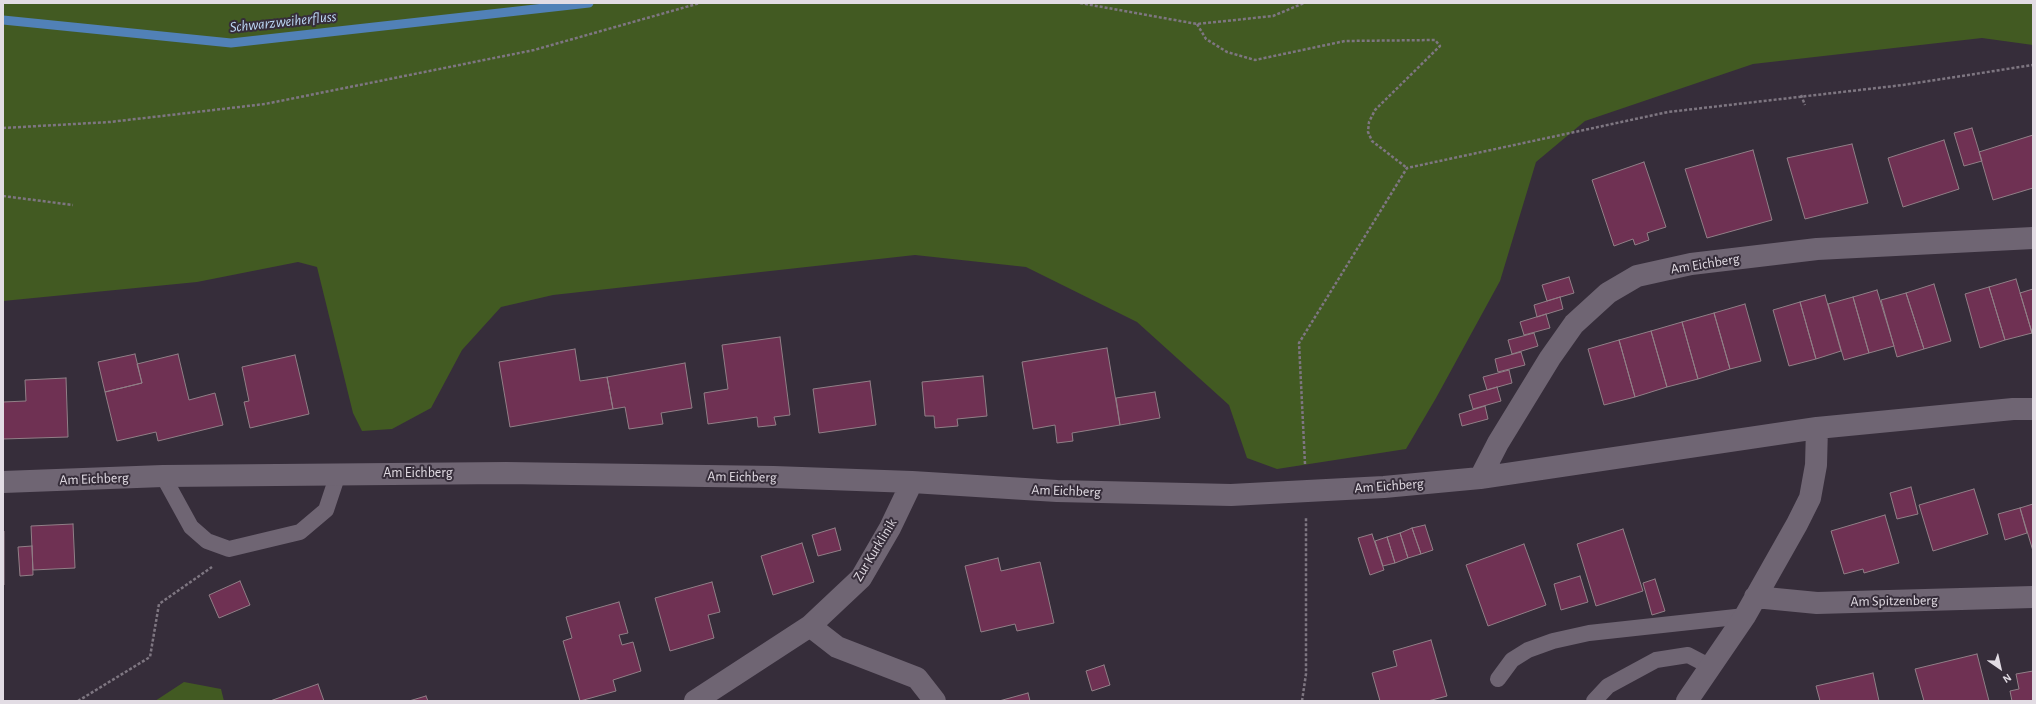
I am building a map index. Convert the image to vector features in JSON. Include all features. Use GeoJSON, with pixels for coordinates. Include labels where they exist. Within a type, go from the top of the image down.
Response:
{"type":"FeatureCollection","features":[{"type":"Feature","properties":{"kind":"street","name":"Am Eichberg"},"geometry":{"type":"LineString","coordinates":[[1480,478],[1498,443],[1546,364],[1574,324],[1608,294],[1637,276],[1691,264],[1817,249],[2033,238]]}},
{"type":"Feature","properties":{"kind":"street","name":"Am Eichberg"},"geometry":{"type":"LineString","coordinates":[[3,482],[163,476],[530,473],[774,477],[912,482],[1057,491],[1231,495],[1384,487],[1480,478],[1817,428],[2006,409],[2033,409]]}},
{"type":"Feature","properties":{"kind":"street"},"geometry":{"type":"LineString","coordinates":[[1687,701],[1745,616],[1810,498],[1816,465],[1817,428]]}},
{"type":"Feature","properties":{"kind":"street","name":"Zur Kurklinik"},"geometry":{"type":"LineString","coordinates":[[695,701],[810,626],[861,578],[890,528],[912,482]]}},
{"type":"Feature","properties":{"kind":"street","name":"Am Spitzenberg"},"geometry":{"type":"LineString","coordinates":[[1755,597],[1817,602],[2033,597]]}},
{"type":"Feature","properties":{"kind":"street"},"geometry":{"type":"LineString","coordinates":[[810,626],[837,647],[917,678],[936,701]]}},
{"type":"Feature","properties":{"kind":"lane"},"geometry":{"type":"LineString","coordinates":[[163,476],[192,527],[207,541],[229,549],[300,532],[326,510],[338,474]]}},
{"type":"Feature","properties":{"kind":"lane"},"geometry":{"type":"LineString","coordinates":[[1498,678],[1512,660],[1528,650],[1553,641],[1589,633],[1745,616]]}},
{"type":"Feature","properties":{"kind":"lane"},"geometry":{"type":"LineString","coordinates":[[1594,701],[1608,686],[1656,660],[1688,655],[1711,667]]}},
{"type":"Feature","properties":{"kind":"path"},"geometry":{"type":"LineString","coordinates":[[3,128],[110,122],[265,104],[534,50],[700,3]]}},
{"type":"Feature","properties":{"kind":"path"},"geometry":{"type":"LineString","coordinates":[[1080,3],[1197,24],[1274,16],[1304,3]]}},
{"type":"Feature","properties":{"kind":"path"},"geometry":{"type":"LineString","coordinates":[[1197,24],[1206,39],[1211,43],[1227,52],[1255,60],[1345,41],[1435,40],[1440,46],[1375,110],[1369,122],[1368,132],[1372,141],[1407,168]]}},
{"type":"Feature","properties":{"kind":"path"},"geometry":{"type":"LineString","coordinates":[[1305,468],[1299,344],[1407,168],[1668,112],[1801,95],[1903,85],[2033,65]]}},
{"type":"Feature","properties":{"kind":"path"},"geometry":{"type":"LineString","coordinates":[[1801,95],[1805,105]]}},
{"type":"Feature","properties":{"kind":"path"},"geometry":{"type":"LineString","coordinates":[[3,196],[72,205]]}},
{"type":"Feature","properties":{"kind":"path"},"geometry":{"type":"LineString","coordinates":[[1302,701],[1306,674],[1306,516]]}},
{"type":"Feature","properties":{"kind":"path"},"geometry":{"type":"LineString","coordinates":[[78,701],[150,657],[159,604],[209,571],[229,549]]}},
{"type":"Feature","properties":{"kind":"green space"},"geometry":{"type":"Polygon","coordinates":[[[3,3],[2033,3],[2033,45],[1982,38],[1753,64],[1585,121],[1536,162],[1500,281],[1436,398],[1406,449],[1277,469],[1247,458],[1229,405],[1137,322],[1026,267],[915,255],[553,295],[501,307],[462,350],[431,408],[392,429],[362,431],[353,413],[317,267],[298,262],[197,282],[3,301],[3,3]]]}},
{"type":"Feature","properties":{"kind":"green space"},"geometry":{"type":"Polygon","coordinates":[[[184,682],[221,689],[224,701],[155,701],[184,682]]]}},
{"type":"Feature","properties":{"kind":"building"},"geometry":{"type":"Polygon","coordinates":[[[1972,128],[1982,161],[1964,166],[1954,133],[1972,128]]]}},
{"type":"Feature","properties":{"kind":"building"},"geometry":{"type":"Polygon","coordinates":[[[2033,135],[2033,188],[1993,200],[1979,152],[2033,135]]]}},
{"type":"Feature","properties":{"kind":"building"},"geometry":{"type":"Polygon","coordinates":[[[1944,140],[1959,189],[1903,207],[1888,158],[1944,140]]]}},
{"type":"Feature","properties":{"kind":"building"},"geometry":{"type":"Polygon","coordinates":[[[1852,144],[1868,203],[1805,219],[1787,158],[1852,144]]]}},
{"type":"Feature","properties":{"kind":"building"},"geometry":{"type":"Polygon","coordinates":[[[1753,150],[1772,220],[1707,238],[1685,169],[1753,150]]]}},
{"type":"Feature","properties":{"kind":"building"},"geometry":{"type":"Polygon","coordinates":[[[1644,162],[1666,227],[1647,233],[1649,240],[1635,245],[1633,239],[1614,246],[1592,180],[1644,162]]]}},
{"type":"Feature","properties":{"kind":"building"},"geometry":{"type":"Polygon","coordinates":[[[1569,277],[1574,293],[1547,301],[1542,285],[1569,277]]]}},
{"type":"Feature","properties":{"kind":"building"},"geometry":{"type":"Polygon","coordinates":[[[2016,279],[2032,333],[2005,340],[1989,287],[2016,279]]]}},
{"type":"Feature","properties":{"kind":"building"},"geometry":{"type":"Polygon","coordinates":[[[1934,284],[1951,341],[1924,349],[1906,293],[1934,284]]]}},
{"type":"Feature","properties":{"kind":"building"},"geometry":{"type":"Polygon","coordinates":[[[1989,287],[2005,340],[1980,348],[1965,294],[1989,287]]]}},
{"type":"Feature","properties":{"kind":"building"},"geometry":{"type":"Polygon","coordinates":[[[2033,289],[2033,336],[2020,293],[2033,289]]]}},
{"type":"Feature","properties":{"kind":"building"},"geometry":{"type":"Polygon","coordinates":[[[1877,290],[1894,346],[1869,353],[1853,297],[1877,290]]]}},
{"type":"Feature","properties":{"kind":"building"},"geometry":{"type":"Polygon","coordinates":[[[1906,293],[1924,349],[1897,357],[1881,300],[1906,293]]]}},
{"type":"Feature","properties":{"kind":"building"},"geometry":{"type":"Polygon","coordinates":[[[1825,295],[1841,351],[1816,359],[1800,302],[1825,295]]]}},
{"type":"Feature","properties":{"kind":"building"},"geometry":{"type":"Polygon","coordinates":[[[1560,297],[1563,309],[1537,317],[1534,305],[1560,297]]]}},
{"type":"Feature","properties":{"kind":"building"},"geometry":{"type":"Polygon","coordinates":[[[1853,297],[1869,353],[1844,360],[1828,304],[1853,297]]]}},
{"type":"Feature","properties":{"kind":"building"},"geometry":{"type":"Polygon","coordinates":[[[1800,302],[1816,359],[1789,366],[1773,310],[1800,302]]]}},
{"type":"Feature","properties":{"kind":"building"},"geometry":{"type":"Polygon","coordinates":[[[1745,304],[1761,361],[1730,369],[1714,313],[1745,304]]]}},
{"type":"Feature","properties":{"kind":"building"},"geometry":{"type":"Polygon","coordinates":[[[1714,313],[1730,369],[1698,379],[1682,322],[1714,313]]]}},
{"type":"Feature","properties":{"kind":"building"},"geometry":{"type":"Polygon","coordinates":[[[1546,314],[1550,328],[1524,335],[1520,322],[1546,314]]]}},
{"type":"Feature","properties":{"kind":"building"},"geometry":{"type":"Polygon","coordinates":[[[1682,322],[1698,379],[1667,387],[1651,331],[1682,322]]]}},
{"type":"Feature","properties":{"kind":"building"},"geometry":{"type":"Polygon","coordinates":[[[1651,331],[1667,387],[1635,397],[1619,340],[1651,331]]]}},
{"type":"Feature","properties":{"kind":"building"},"geometry":{"type":"Polygon","coordinates":[[[1534,333],[1538,346],[1512,354],[1508,340],[1534,333]]]}},
{"type":"Feature","properties":{"kind":"building"},"geometry":{"type":"Polygon","coordinates":[[[780,337],[790,415],[774,417],[776,425],[758,427],[757,417],[708,424],[704,393],[728,389],[722,345],[780,337]]]}},
{"type":"Feature","properties":{"kind":"building"},"geometry":{"type":"Polygon","coordinates":[[[1619,340],[1635,397],[1604,405],[1588,349],[1619,340]]]}},
{"type":"Feature","properties":{"kind":"building"},"geometry":{"type":"Polygon","coordinates":[[[1107,348],[1120,425],[1072,433],[1073,441],[1057,443],[1055,425],[1033,429],[1022,362],[1107,348]]]}},
{"type":"Feature","properties":{"kind":"building"},"geometry":{"type":"Polygon","coordinates":[[[575,349],[580,381],[607,377],[613,409],[510,427],[499,362],[575,349]]]}},
{"type":"Feature","properties":{"kind":"building"},"geometry":{"type":"Polygon","coordinates":[[[1521,352],[1525,365],[1498,372],[1495,359],[1521,352]]]}},
{"type":"Feature","properties":{"kind":"building"},"geometry":{"type":"Polygon","coordinates":[[[135,354],[142,383],[105,392],[98,362],[135,354]]]}},
{"type":"Feature","properties":{"kind":"building"},"geometry":{"type":"Polygon","coordinates":[[[178,354],[189,400],[215,393],[223,425],[158,441],[156,432],[117,441],[105,392],[142,383],[137,364],[178,354]]]}},
{"type":"Feature","properties":{"kind":"building"},"geometry":{"type":"Polygon","coordinates":[[[295,355],[309,414],[250,428],[244,402],[249,401],[242,367],[295,355]]]}},
{"type":"Feature","properties":{"kind":"building"},"geometry":{"type":"Polygon","coordinates":[[[685,363],[692,408],[661,413],[663,424],[629,429],[625,407],[613,409],[607,377],[685,363]]]}},
{"type":"Feature","properties":{"kind":"building"},"geometry":{"type":"Polygon","coordinates":[[[1509,370],[1512,383],[1487,390],[1483,377],[1509,370]]]}},
{"type":"Feature","properties":{"kind":"building"},"geometry":{"type":"Polygon","coordinates":[[[983,376],[987,416],[957,419],[958,426],[935,428],[934,416],[925,416],[922,382],[983,376]]]}},
{"type":"Feature","properties":{"kind":"building"},"geometry":{"type":"Polygon","coordinates":[[[66,378],[68,437],[3,439],[3,402],[26,401],[25,380],[66,378]]]}},
{"type":"Feature","properties":{"kind":"building"},"geometry":{"type":"Polygon","coordinates":[[[870,381],[876,425],[819,433],[813,389],[870,381]]]}},
{"type":"Feature","properties":{"kind":"building"},"geometry":{"type":"Polygon","coordinates":[[[1497,387],[1501,401],[1473,409],[1469,395],[1497,387]]]}},
{"type":"Feature","properties":{"kind":"building"},"geometry":{"type":"Polygon","coordinates":[[[1155,392],[1160,418],[1120,425],[1116,398],[1155,392]]]}},
{"type":"Feature","properties":{"kind":"building"},"geometry":{"type":"Polygon","coordinates":[[[1485,406],[1488,419],[1462,426],[1459,414],[1485,406]]]}},
{"type":"Feature","properties":{"kind":"building"},"geometry":{"type":"Polygon","coordinates":[[[1911,487],[1918,514],[1897,519],[1890,493],[1911,487]]]}},
{"type":"Feature","properties":{"kind":"building"},"geometry":{"type":"Polygon","coordinates":[[[1974,489],[1988,534],[1933,551],[1919,505],[1974,489]]]}},
{"type":"Feature","properties":{"kind":"building"},"geometry":{"type":"Polygon","coordinates":[[[2033,504],[2033,551],[2020,508],[2033,504]]]}},
{"type":"Feature","properties":{"kind":"building"},"geometry":{"type":"Polygon","coordinates":[[[2020,508],[2027,533],[2005,540],[1998,514],[2020,508]]]}},
{"type":"Feature","properties":{"kind":"building"},"geometry":{"type":"Polygon","coordinates":[[[1885,515],[1899,563],[1864,573],[1863,569],[1844,574],[1831,531],[1885,515]]]}},
{"type":"Feature","properties":{"kind":"building"},"geometry":{"type":"Polygon","coordinates":[[[73,524],[75,568],[33,570],[31,526],[73,524]]]}},
{"type":"Feature","properties":{"kind":"building"},"geometry":{"type":"Polygon","coordinates":[[[1425,525],[1433,550],[1421,554],[1412,528],[1425,525]]]}},
{"type":"Feature","properties":{"kind":"building"},"geometry":{"type":"Polygon","coordinates":[[[835,528],[841,550],[818,556],[812,535],[835,528]]]}},
{"type":"Feature","properties":{"kind":"building"},"geometry":{"type":"Polygon","coordinates":[[[1412,528],[1421,554],[1408,558],[1400,533],[1412,528]]]}},
{"type":"Feature","properties":{"kind":"building"},"geometry":{"type":"Polygon","coordinates":[[[1623,529],[1643,591],[1596,606],[1577,544],[1623,529]]]}},
{"type":"Feature","properties":{"kind":"building"},"geometry":{"type":"Polygon","coordinates":[[[4,531],[4,585],[3,585],[4,531]]]}},
{"type":"Feature","properties":{"kind":"building"},"geometry":{"type":"Polygon","coordinates":[[[1400,533],[1408,558],[1395,563],[1387,537],[1400,533]]]}},
{"type":"Feature","properties":{"kind":"building"},"geometry":{"type":"Polygon","coordinates":[[[1372,534],[1384,570],[1370,575],[1358,538],[1372,534]]]}},
{"type":"Feature","properties":{"kind":"building"},"geometry":{"type":"Polygon","coordinates":[[[1387,537],[1395,563],[1383,566],[1375,541],[1387,537]]]}},
{"type":"Feature","properties":{"kind":"building"},"geometry":{"type":"Polygon","coordinates":[[[802,543],[814,582],[773,595],[761,556],[802,543]]]}},
{"type":"Feature","properties":{"kind":"building"},"geometry":{"type":"Polygon","coordinates":[[[1524,544],[1546,605],[1488,626],[1466,565],[1524,544]]]}},
{"type":"Feature","properties":{"kind":"building"},"geometry":{"type":"Polygon","coordinates":[[[32,546],[33,575],[20,576],[18,547],[32,546]]]}},
{"type":"Feature","properties":{"kind":"building"},"geometry":{"type":"Polygon","coordinates":[[[998,558],[1001,571],[1040,562],[1054,623],[1017,631],[1015,624],[981,632],[965,566],[998,558]]]}},
{"type":"Feature","properties":{"kind":"building"},"geometry":{"type":"Polygon","coordinates":[[[1580,576],[1588,602],[1561,610],[1554,584],[1580,576]]]}},
{"type":"Feature","properties":{"kind":"building"},"geometry":{"type":"Polygon","coordinates":[[[1655,579],[1665,611],[1652,615],[1643,583],[1655,579]]]}},
{"type":"Feature","properties":{"kind":"building"},"geometry":{"type":"Polygon","coordinates":[[[240,581],[250,605],[219,618],[209,595],[240,581]]]}},
{"type":"Feature","properties":{"kind":"building"},"geometry":{"type":"Polygon","coordinates":[[[712,582],[720,612],[708,615],[714,638],[670,651],[655,598],[712,582]]]}},
{"type":"Feature","properties":{"kind":"building"},"geometry":{"type":"Polygon","coordinates":[[[619,602],[628,633],[619,635],[622,645],[633,642],[641,671],[613,680],[616,691],[580,701],[563,641],[572,638],[566,617],[619,602]]]}},
{"type":"Feature","properties":{"kind":"building"},"geometry":{"type":"Polygon","coordinates":[[[1431,640],[1447,696],[1428,701],[1380,701],[1372,673],[1397,666],[1393,651],[1431,640]]]}},
{"type":"Feature","properties":{"kind":"building"},"geometry":{"type":"Polygon","coordinates":[[[1977,654],[1989,701],[1924,701],[1915,669],[1977,654]]]}},
{"type":"Feature","properties":{"kind":"building"},"geometry":{"type":"Polygon","coordinates":[[[1104,665],[1110,685],[1092,691],[1086,671],[1104,665]]]}},
{"type":"Feature","properties":{"kind":"building"},"geometry":{"type":"Polygon","coordinates":[[[2033,671],[2033,701],[2012,701],[2010,691],[2019,689],[2016,674],[2033,671]]]}},
{"type":"Feature","properties":{"kind":"building"},"geometry":{"type":"Polygon","coordinates":[[[1873,673],[1879,701],[1820,701],[1816,686],[1873,673]]]}},
{"type":"Feature","properties":{"kind":"building"},"geometry":{"type":"Polygon","coordinates":[[[318,684],[324,701],[270,701],[318,684]]]}},
{"type":"Feature","properties":{"kind":"building"},"geometry":{"type":"Polygon","coordinates":[[[1028,693],[1030,701],[999,701],[1028,693]]]}},
{"type":"Feature","properties":{"kind":"building"},"geometry":{"type":"Polygon","coordinates":[[[426,696],[428,701],[409,701],[426,696]]]}},
{"type":"Feature","properties":{"kind":"waterway","name":"Schwarzweiherfluss"},"geometry":{"type":"LineString","coordinates":[[3,20],[231,43],[589,3]]}}]}
